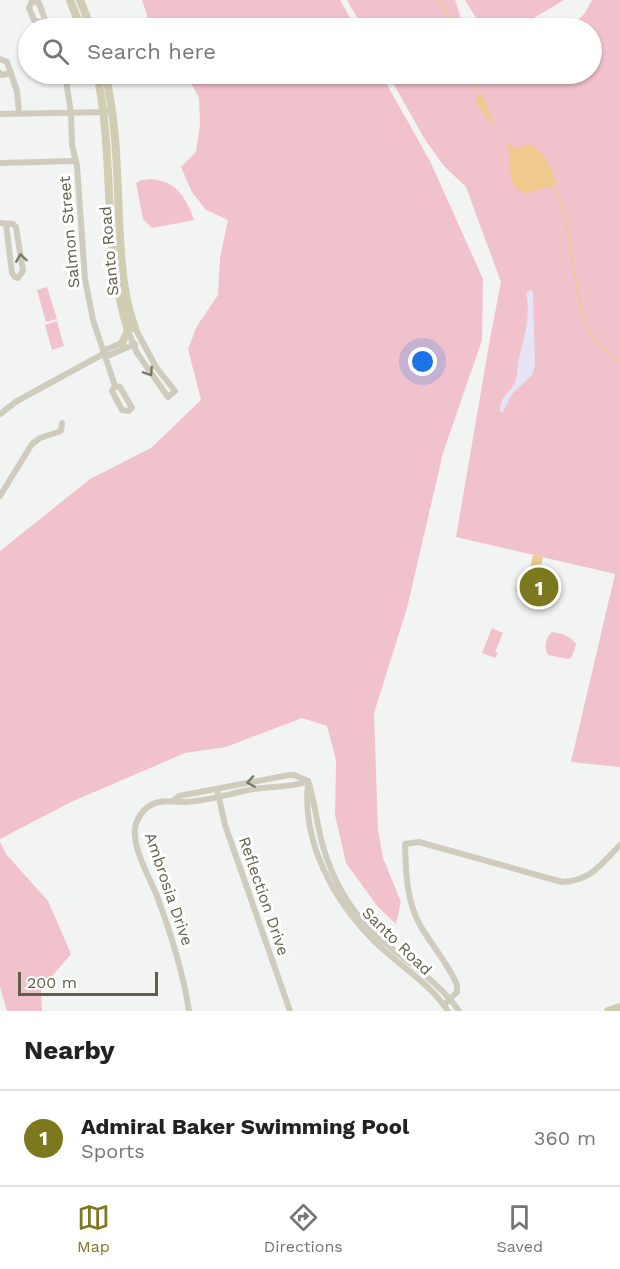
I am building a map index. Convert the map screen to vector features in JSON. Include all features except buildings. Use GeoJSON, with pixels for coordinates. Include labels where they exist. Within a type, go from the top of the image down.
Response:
{"type":"FeatureCollection","features":[{"type":"Feature","properties":{"kind":"main road"},"geometry":{"type":"LineString","coordinates":[[70,0],[77,18]]}},
{"type":"Feature","properties":{"kind":"main road"},"geometry":{"type":"LineString","coordinates":[[80,0],[87,18]]}},
{"type":"Feature","properties":{"kind":"main road","name":"Santo Road"},"geometry":{"type":"LineString","coordinates":[[100,84],[107,112]]}},
{"type":"Feature","properties":{"kind":"main road","name":"Santo Road"},"geometry":{"type":"LineString","coordinates":[[106,84],[122,276],[131,329]]}},
{"type":"Feature","properties":{"kind":"main road"},"geometry":{"type":"LineString","coordinates":[[122,343],[131,329]]}},
{"type":"Feature","properties":{"kind":"main road"},"geometry":{"type":"LineString","coordinates":[[608,1011],[620,1007]]}},
{"type":"Feature","properties":{"kind":"street"},"geometry":{"type":"LineString","coordinates":[[0,59],[8,62],[19,113]]}},
{"type":"Feature","properties":{"kind":"street"},"geometry":{"type":"LineString","coordinates":[[0,73],[11,73]]}},
{"type":"Feature","properties":{"kind":"street","name":"Salmon Street"},"geometry":{"type":"LineString","coordinates":[[67,84],[71,113],[72,145],[77,166],[85,279],[93,320],[115,386]]}},
{"type":"Feature","properties":{"kind":"street"},"geometry":{"type":"LineString","coordinates":[[0,114],[107,112]]}},
{"type":"Feature","properties":{"kind":"street"},"geometry":{"type":"LineString","coordinates":[[0,163],[75,160]]}},
{"type":"Feature","properties":{"kind":"street"},"geometry":{"type":"LineString","coordinates":[[3,224],[13,224],[16,227],[23,271],[18,278],[12,273],[3,224]]}},
{"type":"Feature","properties":{"kind":"street","name":"Santo Road"},"geometry":{"type":"LineString","coordinates":[[131,329],[142,341],[156,367],[175,391],[168,397],[134,345],[131,329]]}},
{"type":"Feature","properties":{"kind":"street"},"geometry":{"type":"LineString","coordinates":[[105,353],[110,355],[142,341]]}},
{"type":"Feature","properties":{"kind":"street"},"geometry":{"type":"LineString","coordinates":[[0,414],[16,401],[105,353],[107,349],[122,343]]}},
{"type":"Feature","properties":{"kind":"street"},"geometry":{"type":"LineString","coordinates":[[0,496],[32,444],[40,438],[61,431],[62,423]]}},
{"type":"Feature","properties":{"kind":"street","name":"Ambrosia Drive"},"geometry":{"type":"LineString","coordinates":[[174,801],[179,796],[289,775],[308,780]]}},
{"type":"Feature","properties":{"kind":"street","name":"Santo Road"},"geometry":{"type":"LineString","coordinates":[[308,780],[327,863],[356,914],[379,938],[429,978],[459,1011]]}},
{"type":"Feature","properties":{"kind":"street","name":"Santo Road"},"geometry":{"type":"LineString","coordinates":[[308,780],[307,795],[313,839],[321,864],[333,888],[351,915],[375,941],[421,981],[446,1008]]}},
{"type":"Feature","properties":{"kind":"street","name":"Ambrosia Drive"},"geometry":{"type":"LineString","coordinates":[[189,1011],[186,985],[170,931],[135,836],[135,826],[143,811],[157,802],[180,802],[254,789],[295,786],[308,780]]}},
{"type":"Feature","properties":{"kind":"street","name":"Reflection Drive"},"geometry":{"type":"LineString","coordinates":[[217,789],[225,825],[290,1011]]}},
{"type":"Feature","properties":{"kind":"street"},"geometry":{"type":"LineString","coordinates":[[446,1008],[457,992],[455,981],[419,924],[411,903],[407,888],[405,844],[418,842],[562,882],[574,882],[586,878],[620,845]]}},
{"type":"Feature","properties":{"kind":"shaded area"},"geometry":{"type":"Polygon","coordinates":[[[142,0],[340,0],[350,18],[148,18],[142,0]]]}},
{"type":"Feature","properties":{"kind":"shaded area"},"geometry":{"type":"Polygon","coordinates":[[[347,0],[455,0],[461,18],[357,18],[347,0]]]}},
{"type":"Feature","properties":{"kind":"shaded area"},"geometry":{"type":"Polygon","coordinates":[[[465,0],[564,0],[534,18],[476,18],[465,0]]]}},
{"type":"Feature","properties":{"kind":"shaded area"},"geometry":{"type":"Polygon","coordinates":[[[592,0],[620,0],[620,767],[571,762],[615,574],[456,537],[501,282],[466,187],[444,166],[424,138],[394,84],[602,84],[602,18],[580,18],[592,0]]]}},
{"type":"Feature","properties":{"kind":"shaded area"},"geometry":{"type":"Polygon","coordinates":[[[191,84],[387,84],[430,161],[483,279],[482,340],[443,453],[407,608],[374,713],[378,830],[383,858],[401,902],[396,924],[378,907],[346,863],[335,815],[336,760],[327,726],[302,718],[226,747],[185,753],[71,802],[0,839],[0,551],[90,479],[151,448],[201,400],[188,349],[197,326],[218,295],[220,258],[228,220],[206,210],[192,192],[181,167],[196,152],[200,125],[199,98],[191,84]]]}},
{"type":"Feature","properties":{"kind":"shaded area"},"geometry":{"type":"Polygon","coordinates":[[[481,94],[497,130],[476,101],[476,97],[481,94]]]}},
{"type":"Feature","properties":{"kind":"shaded area"},"geometry":{"type":"Polygon","coordinates":[[[504,140],[514,147],[528,144],[538,150],[551,167],[555,185],[527,193],[515,186],[504,140]]]}},
{"type":"Feature","properties":{"kind":"shaded area"},"geometry":{"type":"Polygon","coordinates":[[[151,179],[167,183],[179,192],[194,220],[152,228],[143,219],[136,183],[151,179]]]}},
{"type":"Feature","properties":{"kind":"shaded area"},"geometry":{"type":"Polygon","coordinates":[[[47,287],[57,319],[46,322],[37,290],[47,287]]]}},
{"type":"Feature","properties":{"kind":"shaded area"},"geometry":{"type":"Polygon","coordinates":[[[57,321],[64,346],[52,350],[45,325],[57,321]]]}},
{"type":"Feature","properties":{"kind":"shaded area"},"geometry":{"type":"Polygon","coordinates":[[[533,555],[543,557],[534,596],[515,591],[517,582],[527,584],[533,555]]]}},
{"type":"Feature","properties":{"kind":"shaded area"},"geometry":{"type":"Polygon","coordinates":[[[492,628],[503,633],[495,652],[498,653],[495,658],[482,653],[492,628]]]}},
{"type":"Feature","properties":{"kind":"shaded area"},"geometry":{"type":"Polygon","coordinates":[[[552,632],[566,635],[576,644],[572,657],[569,659],[548,655],[546,643],[552,632]]]}},
{"type":"Feature","properties":{"kind":"shaded area"},"geometry":{"type":"Polygon","coordinates":[[[0,842],[6,854],[48,901],[71,954],[41,989],[42,1011],[7,1011],[0,987],[0,842]]]}},
{"type":"Feature","properties":{"kind":"sand"},"geometry":{"type":"Polygon","coordinates":[[[531,289],[535,365],[532,375],[512,394],[503,412],[500,411],[501,402],[516,380],[527,318],[526,293],[531,289]]]}},
{"type":"Feature","properties":{"kind":"waterway"},"geometry":{"type":"LineString","coordinates":[[437,0],[449,18]]}},
{"type":"Feature","properties":{"kind":"waterway"},"geometry":{"type":"LineString","coordinates":[[473,84],[475,89]]}},
{"type":"Feature","properties":{"kind":"waterway"},"geometry":{"type":"LineString","coordinates":[[553,186],[564,215],[578,296],[587,325],[598,343],[620,360]]}},
{"type":"Feature","properties":{"kind":"place","name":"Admiral Baker Swimming Pool"},"geometry":{"type":"Point","coordinates":[539,587]}}]}
